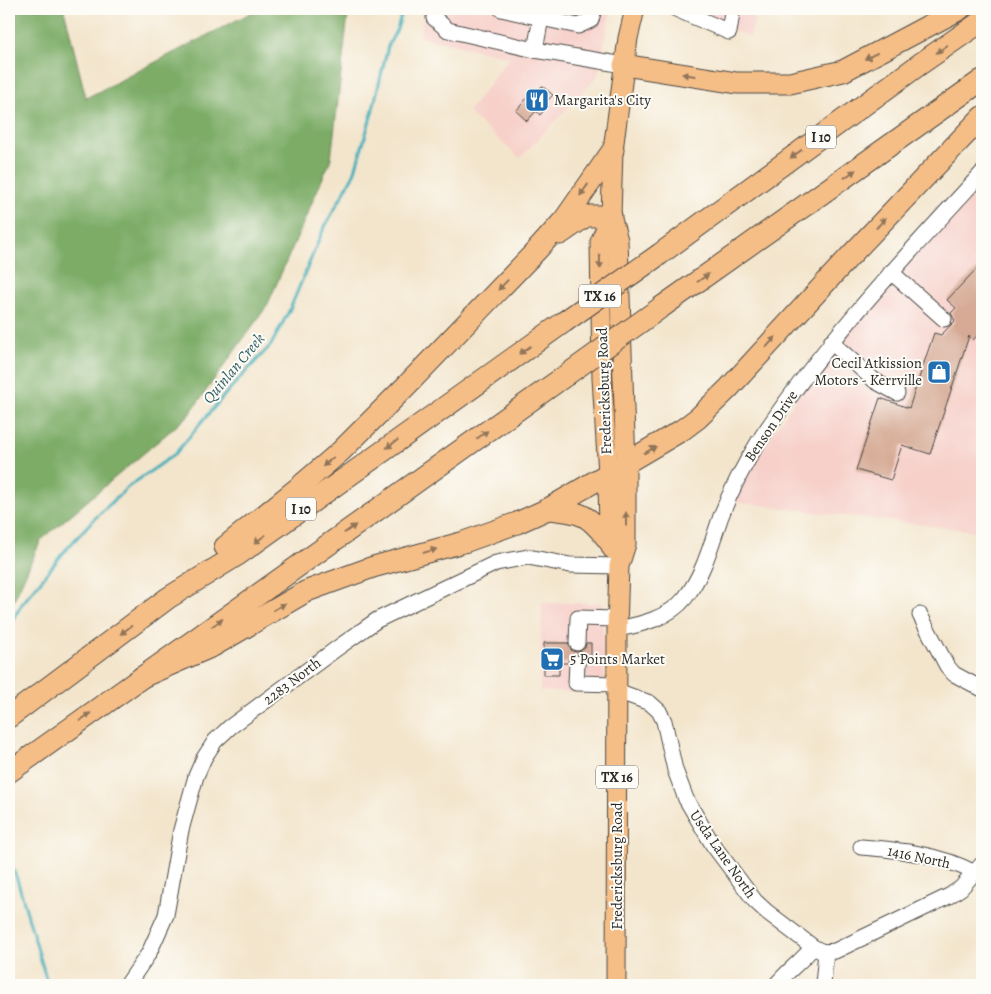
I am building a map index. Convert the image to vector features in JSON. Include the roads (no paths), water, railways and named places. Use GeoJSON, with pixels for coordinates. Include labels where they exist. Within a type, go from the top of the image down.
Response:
{"type":"FeatureCollection","features":[{"type":"Feature","properties":{"kind":"highway"},"geometry":{"type":"LineString","coordinates":[[624,65],[737,83],[790,84],[843,70],[960,9]]}},
{"type":"Feature","properties":{"kind":"highway","name":"I 10"},"geometry":{"type":"LineString","coordinates":[[9,717],[168,598],[239,554],[660,254],[920,64],[982,21]]}},
{"type":"Feature","properties":{"kind":"highway"},"geometry":{"type":"LineString","coordinates":[[9,772],[982,80]]}},
{"type":"Feature","properties":{"kind":"highway"},"geometry":{"type":"LineString","coordinates":[[142,676],[213,646],[307,591],[373,568],[464,542],[518,523],[548,509],[682,430],[710,407],[982,118]]}},
{"type":"Feature","properties":{"kind":"highway"},"geometry":{"type":"LineString","coordinates":[[168,598],[205,563],[341,451],[537,250],[564,220],[613,150]]}},
{"type":"Feature","properties":{"kind":"highway"},"geometry":{"type":"LineString","coordinates":[[537,250],[586,216],[611,216]]}},
{"type":"Feature","properties":{"kind":"highway"},"geometry":{"type":"LineString","coordinates":[[548,509],[580,514],[595,524],[609,541]]}},
{"type":"Feature","properties":{"kind":"main road","name":"TX 16"},"geometry":{"type":"LineString","coordinates":[[624,65],[635,9]]}},
{"type":"Feature","properties":{"kind":"main road","name":"Fredericksburg Road"},"geometry":{"type":"LineString","coordinates":[[616,985],[617,624],[619,566],[626,544],[617,469],[602,378],[600,242],[611,216],[613,150],[624,65]]}},
{"type":"Feature","properties":{"kind":"main road","name":"Fredericksburg Road"},"geometry":{"type":"LineString","coordinates":[[617,469],[609,541],[619,566]]}},
{"type":"Feature","properties":{"kind":"street"},"geometry":{"type":"LineString","coordinates":[[436,9],[434,18],[448,30],[534,50],[624,65]]}},
{"type":"Feature","properties":{"kind":"street"},"geometry":{"type":"LineString","coordinates":[[502,9],[578,26],[591,20],[594,9]]}},
{"type":"Feature","properties":{"kind":"street"},"geometry":{"type":"LineString","coordinates":[[676,9],[729,32],[730,10]]}},
{"type":"Feature","properties":{"kind":"street"},"geometry":{"type":"LineString","coordinates":[[534,50],[541,18]]}},
{"type":"Feature","properties":{"kind":"street","name":"Benson Drive"},"geometry":{"type":"LineString","coordinates":[[577,643],[578,618],[617,624],[649,622],[666,613],[683,600],[696,582],[728,498],[744,465],[759,442],[831,342],[891,272],[982,174]]}},
{"type":"Feature","properties":{"kind":"street"},"geometry":{"type":"LineString","coordinates":[[891,272],[944,319]]}},
{"type":"Feature","properties":{"kind":"street"},"geometry":{"type":"LineString","coordinates":[[831,342],[875,381],[897,393]]}},
{"type":"Feature","properties":{"kind":"street","name":"2283 North"},"geometry":{"type":"LineString","coordinates":[[127,985],[149,954],[166,915],[181,830],[196,776],[204,758],[215,741],[230,727],[377,620],[496,563],[528,557],[570,565],[619,566]]}},
{"type":"Feature","properties":{"kind":"street"},"geometry":{"type":"LineString","coordinates":[[920,615],[950,670],[962,680],[982,689]]}},
{"type":"Feature","properties":{"kind":"street","name":"Usda Lane North"},"geometry":{"type":"LineString","coordinates":[[576,663],[576,683],[617,687],[644,700],[659,711],[664,722],[671,756],[680,784],[686,799],[708,838],[755,901],[820,949]]}},
{"type":"Feature","properties":{"kind":"street","name":"1416 North"},"geometry":{"type":"LineString","coordinates":[[861,848],[910,852],[962,867],[979,869]]}},
{"type":"Feature","properties":{"kind":"street"},"geometry":{"type":"LineString","coordinates":[[776,985],[784,975],[805,957],[820,949],[835,951],[949,896],[961,888],[979,869]]}},
{"type":"Feature","properties":{"kind":"street"},"geometry":{"type":"LineString","coordinates":[[820,949],[823,985]]}},
{"type":"Feature","properties":{"kind":"waterway","name":"Quinlan Creek"},"geometry":{"type":"LineString","coordinates":[[9,626],[22,604],[91,522],[128,487],[175,454],[227,392],[271,345],[290,309],[323,230],[354,174],[372,113],[388,46],[397,29],[403,9]]}},
{"type":"Feature","properties":{"kind":"waterway","name":"Quinlan Creek"},"geometry":{"type":"LineString","coordinates":[[9,858],[18,882],[48,985]]}},
{"type":"Feature","properties":{"kind":"place","name":"Margarita's City"},"geometry":{"type":"Point","coordinates":[537,100]}},
{"type":"Feature","properties":{"kind":"place","name":"Cecil Atkission Motors - Kerrville"},"geometry":{"type":"Point","coordinates":[939,372]}},
{"type":"Feature","properties":{"kind":"place","name":"5 Points Market"},"geometry":{"type":"Point","coordinates":[552,659]}}]}
